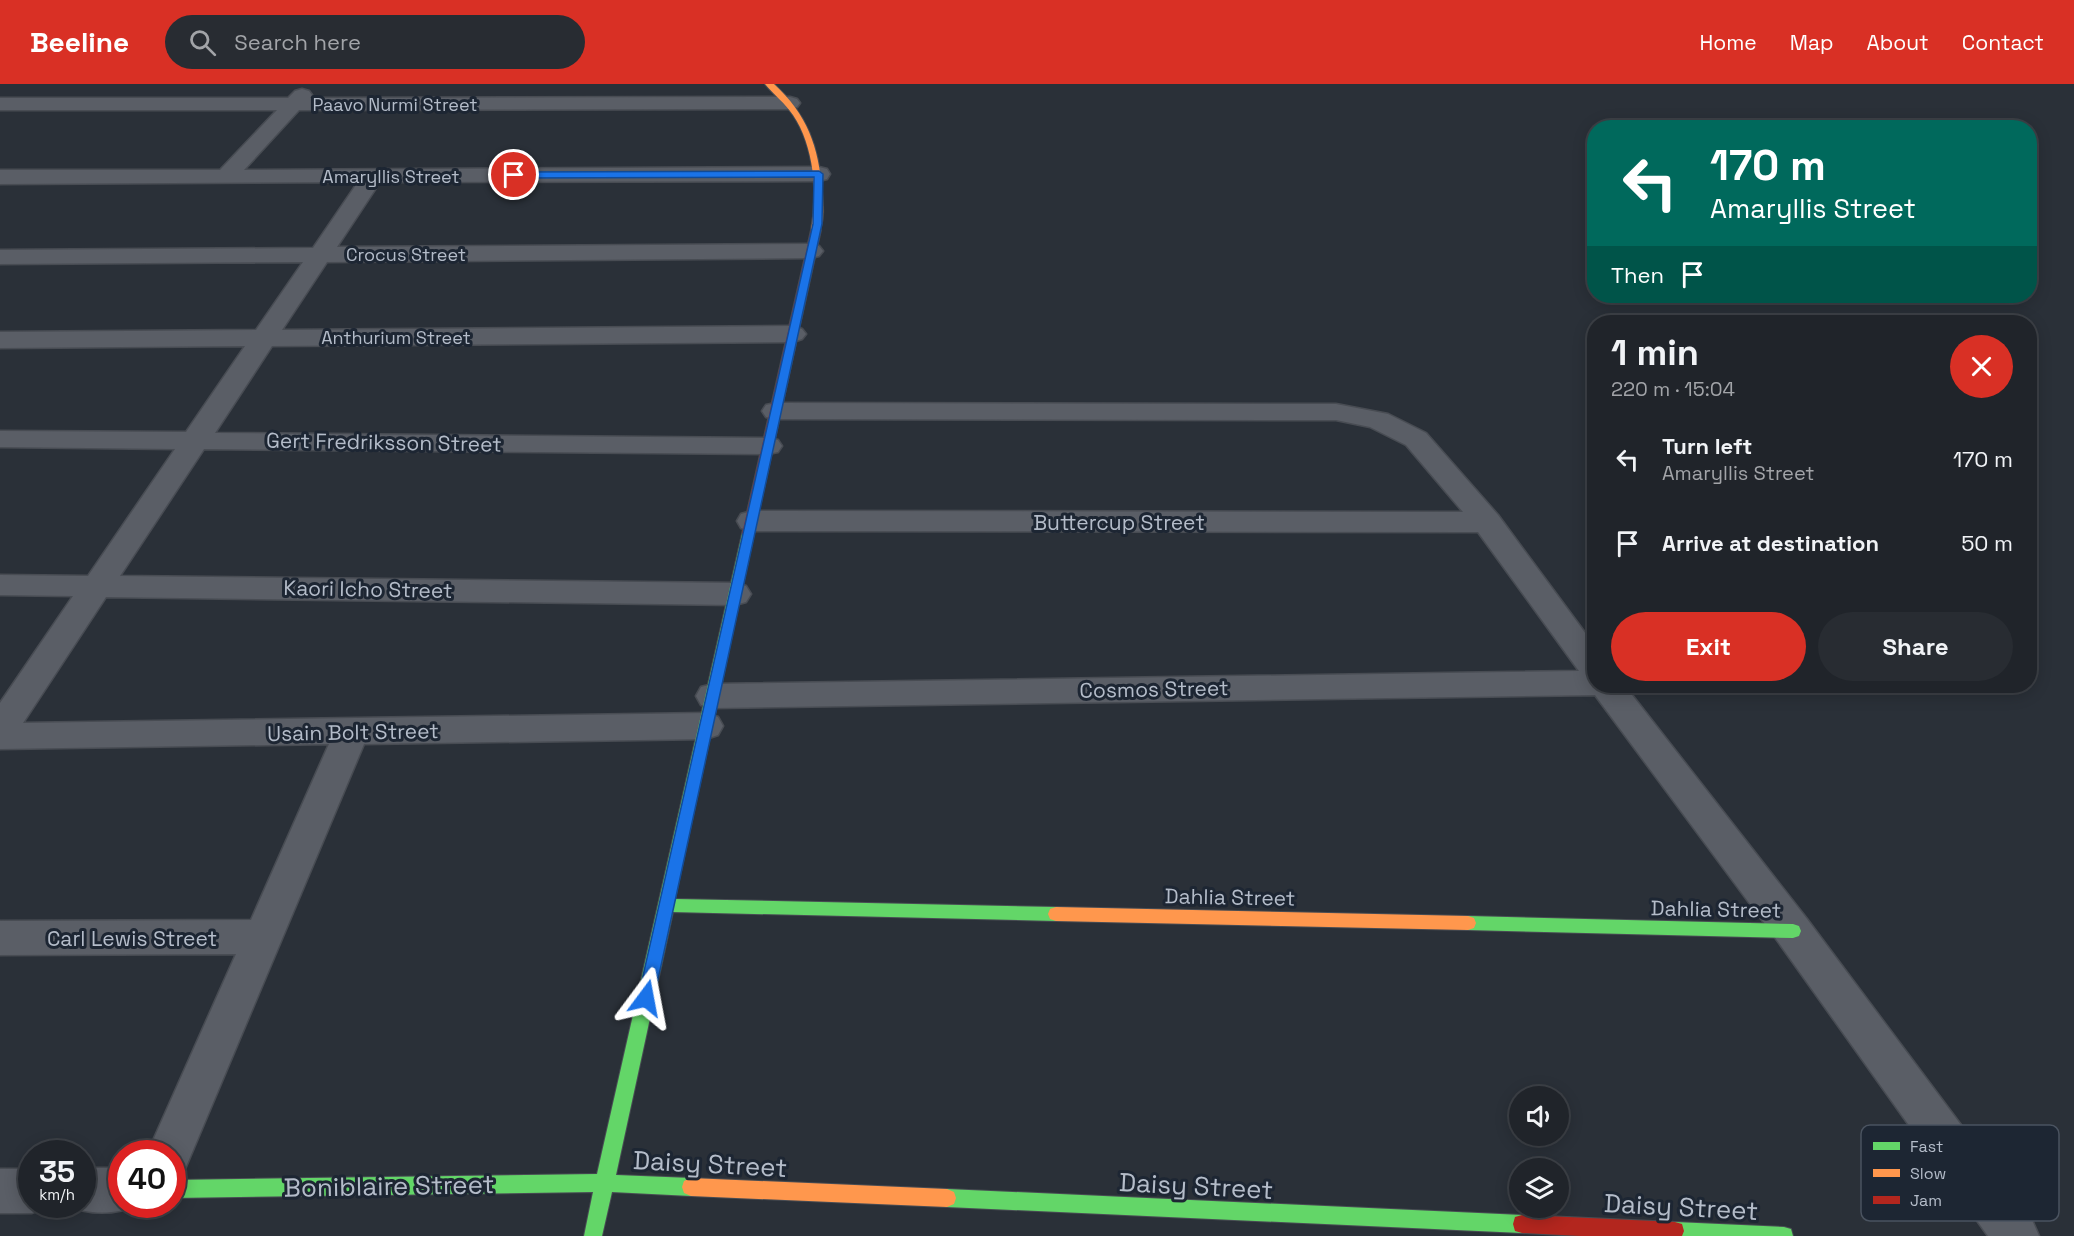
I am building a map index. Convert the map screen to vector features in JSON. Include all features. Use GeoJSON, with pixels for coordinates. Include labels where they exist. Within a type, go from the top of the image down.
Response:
{"type":"FeatureCollection","features":[{"type":"Feature","properties":{"kind":"street"},"geometry":{"type":"LineString","coordinates":[[226,176],[311,84]]}},
{"type":"Feature","properties":{"kind":"street"},"geometry":{"type":"LineString","coordinates":[[593,1236],[818,224],[819,174],[808,133],[790,103],[769,84]]}},
{"type":"Feature","properties":{"kind":"street","name":"Paavo Nurmi Street"},"geometry":{"type":"LineString","coordinates":[[0,104],[790,103]]}},
{"type":"Feature","properties":{"kind":"street","name":"Amaryllis Street"},"geometry":{"type":"LineString","coordinates":[[0,177],[819,174]]}},
{"type":"Feature","properties":{"kind":"street"},"geometry":{"type":"LineString","coordinates":[[0,730],[373,176]]}},
{"type":"Feature","properties":{"kind":"street","name":"Crocus Street"},"geometry":{"type":"LineString","coordinates":[[0,257],[811,251]]}},
{"type":"Feature","properties":{"kind":"street","name":"Anthurium Street"},"geometry":{"type":"LineString","coordinates":[[0,339],[793,334]]}},
{"type":"Feature","properties":{"kind":"street"},"geometry":{"type":"LineString","coordinates":[[776,411],[1336,412],[1378,420],[1416,439],[1487,522],[1587,658]]}},
{"type":"Feature","properties":{"kind":"street","name":"Gert Fredriksson Street"},"geometry":{"type":"LineString","coordinates":[[0,439],[768,446]]}},
{"type":"Feature","properties":{"kind":"street","name":"Buttercup Street"},"geometry":{"type":"LineString","coordinates":[[752,521],[1487,522]]}},
{"type":"Feature","properties":{"kind":"street","name":"Kaori Icho Street"},"geometry":{"type":"LineString","coordinates":[[0,585],[735,594]]}},
{"type":"Feature","properties":{"kind":"street","name":"Cosmos Street"},"geometry":{"type":"LineString","coordinates":[[709,711],[1587,683]]}},
{"type":"Feature","properties":{"kind":"street"},"geometry":{"type":"LineString","coordinates":[[1612,693],[1793,932],[1935,1125]]}},
{"type":"Feature","properties":{"kind":"street","name":"Usain Bolt Street"},"geometry":{"type":"LineString","coordinates":[[0,736],[352,732],[709,711]]}},
{"type":"Feature","properties":{"kind":"street"},"geometry":{"type":"LineString","coordinates":[[175,1140],[352,732]]}},
{"type":"Feature","properties":{"kind":"street","name":"Dahlia Street"},"geometry":{"type":"LineString","coordinates":[[667,905],[1793,932]]}},
{"type":"Feature","properties":{"kind":"street","name":"Carl Lewis Street"},"geometry":{"type":"LineString","coordinates":[[0,938],[263,937]]}},
{"type":"Feature","properties":{"kind":"street","name":"Boniblaire Street"},"geometry":{"type":"LineString","coordinates":[[186,1189],[605,1183]]}},
{"type":"Feature","properties":{"kind":"street","name":"Daisy Street"},"geometry":{"type":"LineString","coordinates":[[605,1183],[1784,1236]]}},
{"type":"Feature","properties":{"kind":"street"},"geometry":{"type":"LineString","coordinates":[[0,1191],[18,1191]]}},
{"type":"Feature","properties":{"kind":"street"},"geometry":{"type":"LineString","coordinates":[[2005,1221],[2016,1236]]}},
{"type":"Feature","properties":{"kind":"traffic: fast"},"geometry":{"type":"LineString","coordinates":[[593,1236],[748,534]]}},
{"type":"Feature","properties":{"kind":"traffic: fast"},"geometry":{"type":"LineString","coordinates":[[667,905],[1056,914]]}},
{"type":"Feature","properties":{"kind":"traffic: fast"},"geometry":{"type":"LineString","coordinates":[[1468,923],[1793,931]]}},
{"type":"Feature","properties":{"kind":"traffic: fast"},"geometry":{"type":"LineString","coordinates":[[186,1189],[605,1183],[691,1187]]}},
{"type":"Feature","properties":{"kind":"traffic: fast"},"geometry":{"type":"LineString","coordinates":[[947,1198],[1522,1224]]}},
{"type":"Feature","properties":{"kind":"traffic: fast"},"geometry":{"type":"LineString","coordinates":[[1675,1231],[1784,1236]]}},
{"type":"Feature","properties":{"kind":"traffic: slow"},"geometry":{"type":"LineString","coordinates":[[769,84],[799,117],[810,142],[816,171],[818,214],[816,230]]}},
{"type":"Feature","properties":{"kind":"traffic: slow"},"geometry":{"type":"LineString","coordinates":[[1056,914],[1468,923]]}},
{"type":"Feature","properties":{"kind":"traffic: slow"},"geometry":{"type":"LineString","coordinates":[[691,1187],[947,1198]]}},
{"type":"Feature","properties":{"kind":"traffic: jam"},"geometry":{"type":"LineString","coordinates":[[748,534],[816,230]]}},
{"type":"Feature","properties":{"kind":"traffic: jam"},"geometry":{"type":"LineString","coordinates":[[1522,1224],[1675,1231]]}},
{"type":"Feature","properties":{"kind":"route"},"geometry":{"type":"LineString","coordinates":[[514,175],[819,174],[818,224],[646,998]]}}]}
